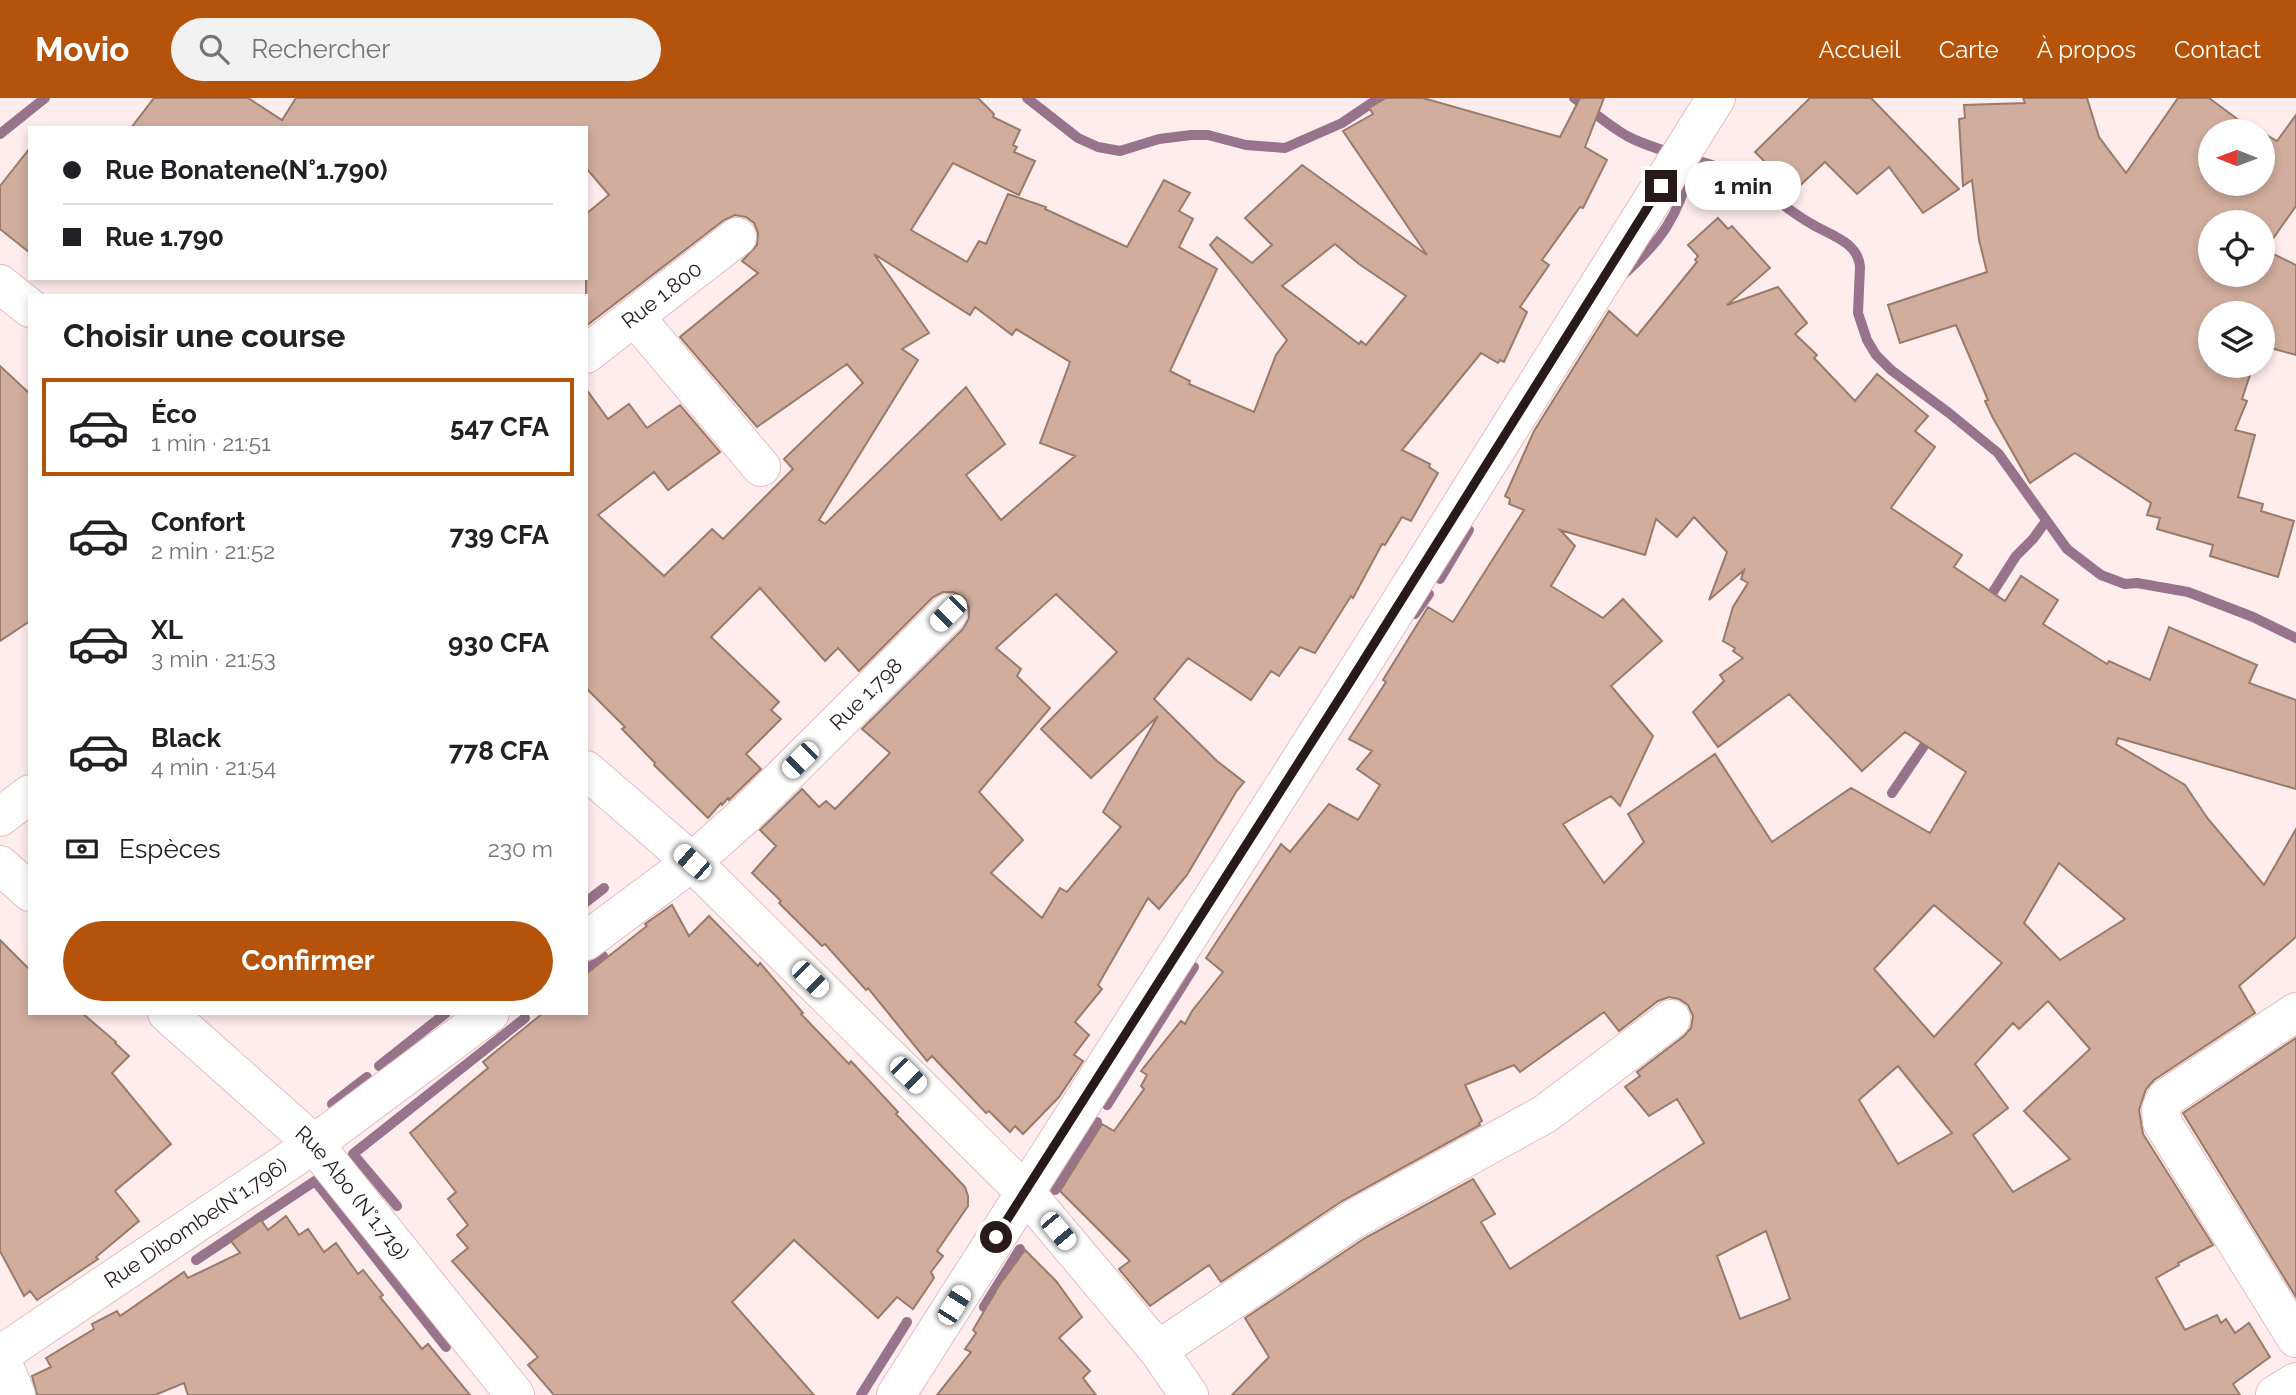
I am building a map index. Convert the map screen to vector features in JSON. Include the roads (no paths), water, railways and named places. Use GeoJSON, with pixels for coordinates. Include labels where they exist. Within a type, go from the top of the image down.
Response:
{"type":"FeatureCollection","features":[{"type":"Feature","properties":{"kind":"street"},"geometry":{"type":"LineString","coordinates":[[897,1395],[1365,659],[1716,98]]}},
{"type":"Feature","properties":{"kind":"street","name":"Rue 1.800"},"geometry":{"type":"LineString","coordinates":[[588,352],[737,237]]}},
{"type":"Feature","properties":{"kind":"street"},"geometry":{"type":"LineString","coordinates":[[0,284],[28,306]]}},
{"type":"Feature","properties":{"kind":"street"},"geometry":{"type":"LineString","coordinates":[[635,317],[761,467]]}},
{"type":"Feature","properties":{"kind":"street","name":"Rue 1.798"},"geometry":{"type":"LineString","coordinates":[[692,862],[745,815],[948,613]]}},
{"type":"Feature","properties":{"kind":"street"},"geometry":{"type":"LineString","coordinates":[[588,772],[692,862],[1025,1192],[1158,1350],[1189,1395]]}},
{"type":"Feature","properties":{"kind":"street"},"geometry":{"type":"LineString","coordinates":[[0,817],[28,796]]}},
{"type":"Feature","properties":{"kind":"street"},"geometry":{"type":"LineString","coordinates":[[588,940],[692,862]]}},
{"type":"Feature","properties":{"kind":"street"},"geometry":{"type":"LineString","coordinates":[[0,865],[28,890]]}},
{"type":"Feature","properties":{"kind":"street"},"geometry":{"type":"LineString","coordinates":[[2291,1320],[2162,1122],[2161,1109],[2166,1098],[2296,1012]]}},
{"type":"Feature","properties":{"kind":"street","name":"Rue Abo (N°1.719)"},"geometry":{"type":"LineString","coordinates":[[169,1015],[314,1144],[515,1395]]}},
{"type":"Feature","properties":{"kind":"street","name":"Rue Dibombe(N°1.796)"},"geometry":{"type":"LineString","coordinates":[[0,1355],[314,1144],[487,1015]]}},
{"type":"Feature","properties":{"kind":"street"},"geometry":{"type":"LineString","coordinates":[[1158,1350],[1354,1219],[1545,1114],[1671,1019]]}},
{"type":"Feature","properties":{"kind":"street"},"geometry":{"type":"LineString","coordinates":[[0,1355],[16,1395]]}},
{"type":"Feature","properties":{"kind":"street"},"geometry":{"type":"LineString","coordinates":[[2276,1395],[2296,1381]]}},
{"type":"Feature","properties":{"kind":"waterway"},"geometry":{"type":"LineString","coordinates":[[0,134],[45,98]]}},
{"type":"Feature","properties":{"kind":"waterway"},"geometry":{"type":"LineString","coordinates":[[1027,98],[1078,138],[1098,147],[1120,151],[1159,139],[1191,135],[1208,135],[1246,145],[1285,148],[1342,123],[1379,98]]}},
{"type":"Feature","properties":{"kind":"waterway"},"geometry":{"type":"LineString","coordinates":[[1574,98],[1613,127],[1639,142],[1734,173],[1848,245],[1858,258],[1860,267],[1858,313],[1867,340],[1876,355],[1891,370],[1998,453],[2067,549],[2101,575],[2125,584],[2137,583],[2188,592],[2253,617],[2296,638]]}},
{"type":"Feature","properties":{"kind":"waterway"},"geometry":{"type":"LineString","coordinates":[[1624,274],[1648,251],[1666,227],[1680,200],[1690,168]]}},
{"type":"Feature","properties":{"kind":"waterway"},"geometry":{"type":"LineString","coordinates":[[1986,603],[2016,556],[2046,521]]}},
{"type":"Feature","properties":{"kind":"waterway"},"geometry":{"type":"LineString","coordinates":[[1440,579],[1469,530]]}},
{"type":"Feature","properties":{"kind":"waterway"},"geometry":{"type":"LineString","coordinates":[[1415,614],[1429,594]]}},
{"type":"Feature","properties":{"kind":"waterway"},"geometry":{"type":"LineString","coordinates":[[1892,793],[1932,734]]}},
{"type":"Feature","properties":{"kind":"waterway"},"geometry":{"type":"LineString","coordinates":[[588,900],[604,888]]}},
{"type":"Feature","properties":{"kind":"waterway"},"geometry":{"type":"LineString","coordinates":[[588,968],[603,956]]}},
{"type":"Feature","properties":{"kind":"waterway"},"geometry":{"type":"LineString","coordinates":[[1107,1105],[1194,967]]}},
{"type":"Feature","properties":{"kind":"waterway"},"geometry":{"type":"LineString","coordinates":[[379,1066],[443,1015]]}},
{"type":"Feature","properties":{"kind":"waterway"},"geometry":{"type":"LineString","coordinates":[[397,1206],[353,1154],[525,1018]]}},
{"type":"Feature","properties":{"kind":"waterway"},"geometry":{"type":"LineString","coordinates":[[332,1104],[367,1077]]}},
{"type":"Feature","properties":{"kind":"waterway"},"geometry":{"type":"LineString","coordinates":[[1055,1190],[1097,1122]]}},
{"type":"Feature","properties":{"kind":"waterway"},"geometry":{"type":"LineString","coordinates":[[196,1260],[315,1181],[446,1347]]}},
{"type":"Feature","properties":{"kind":"waterway"},"geometry":{"type":"LineString","coordinates":[[984,1307],[1020,1249]]}},
{"type":"Feature","properties":{"kind":"waterway"},"geometry":{"type":"LineString","coordinates":[[861,1395],[907,1322]]}}]}
